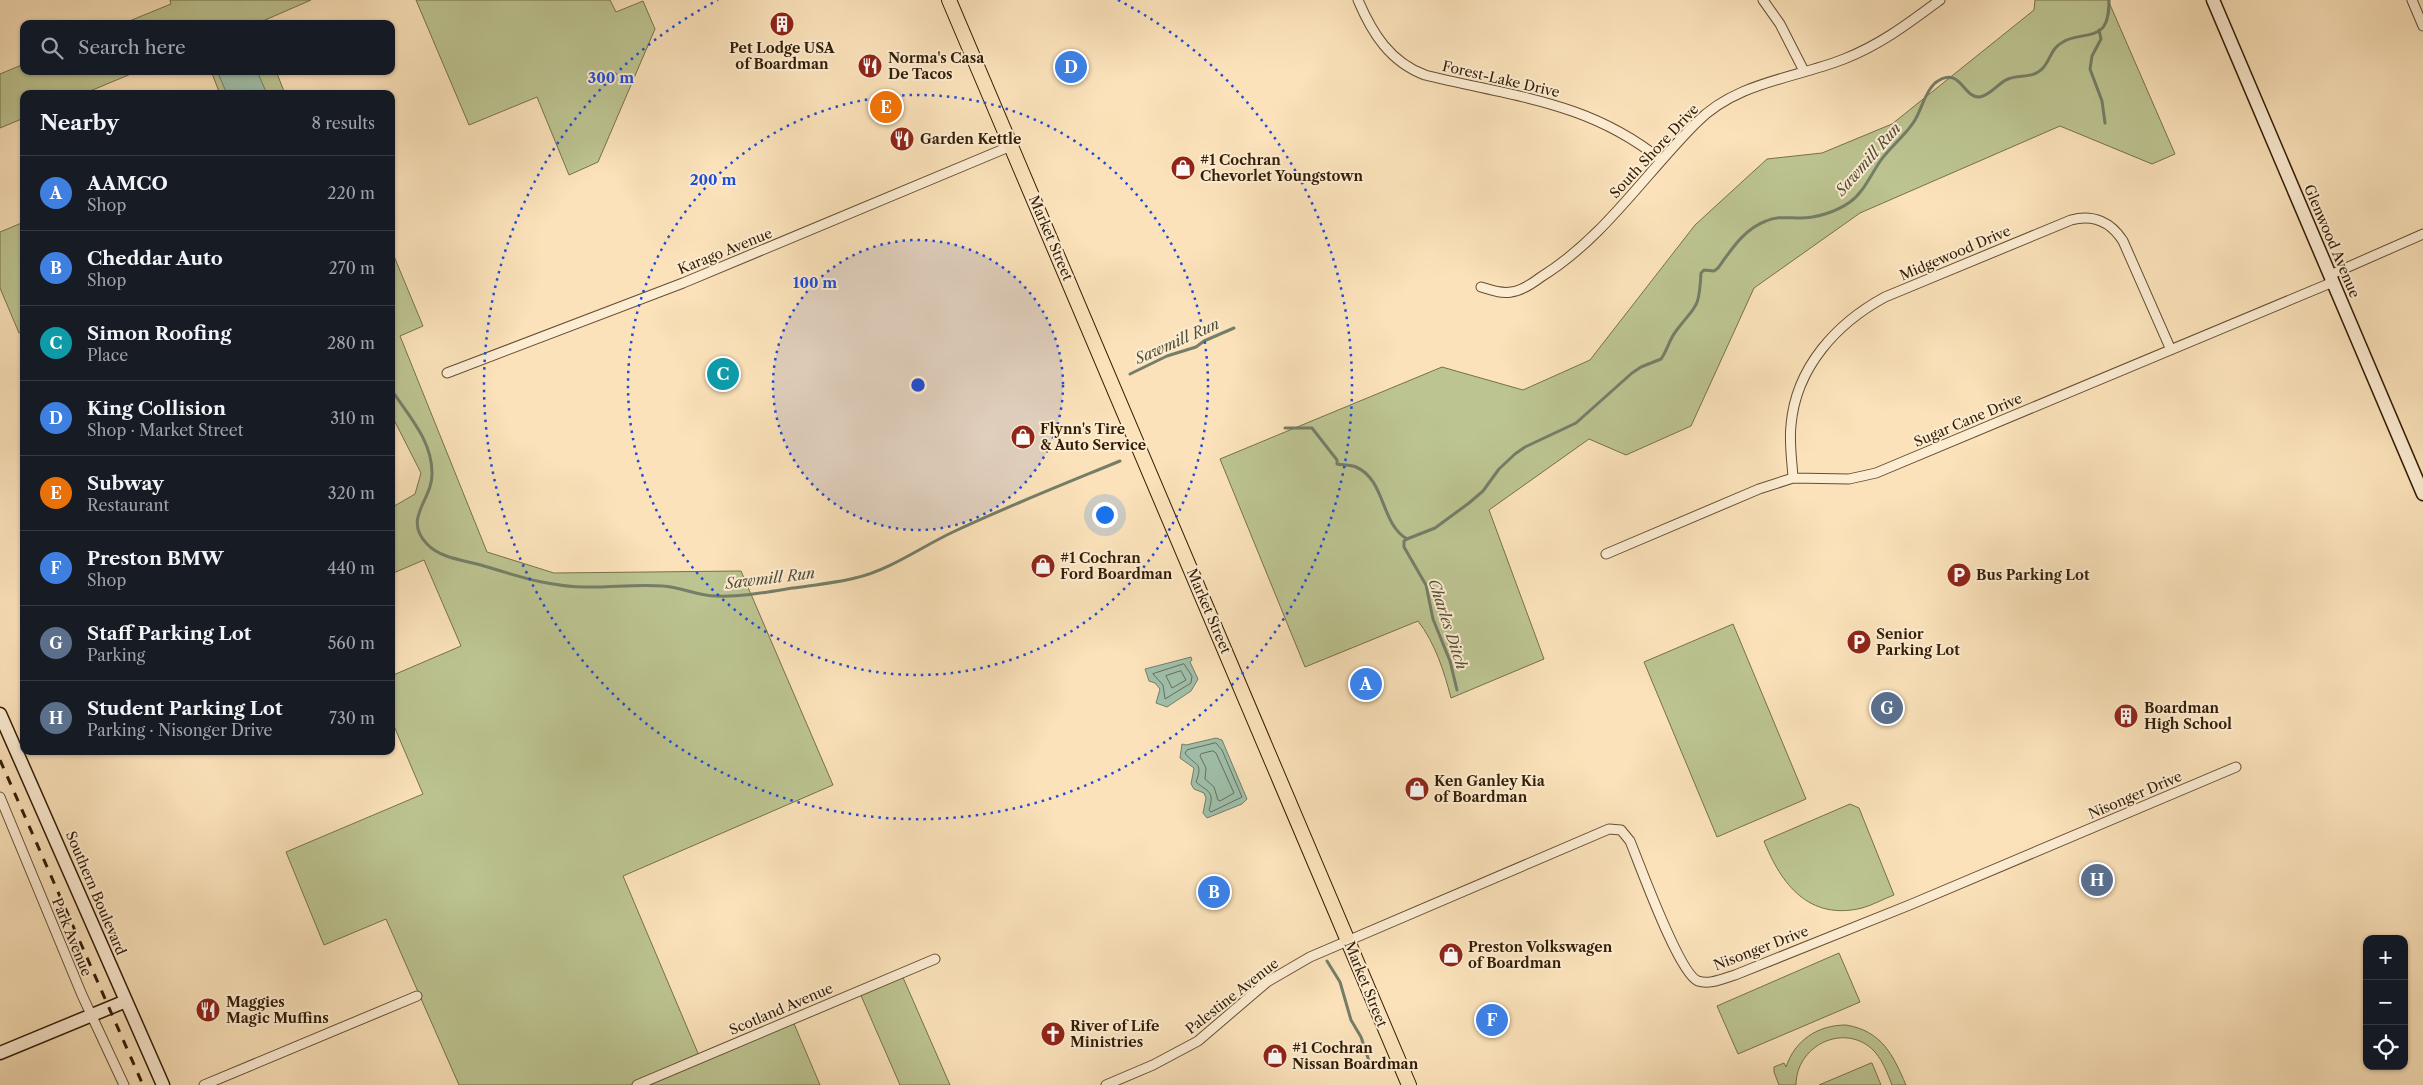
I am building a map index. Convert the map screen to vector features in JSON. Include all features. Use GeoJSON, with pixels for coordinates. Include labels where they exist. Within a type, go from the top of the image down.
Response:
{"type":"FeatureCollection","features":[{"type":"Feature","properties":{"kind":"main road","name":"Market Street"},"geometry":{"type":"LineString","coordinates":[[949,0],[1408,1085]]}},
{"type":"Feature","properties":{"kind":"street","name":"Forest-Lake Drive"},"geometry":{"type":"LineString","coordinates":[[1358,0],[1379,41],[1395,58],[1410,68],[1425,75],[1545,102],[1588,116],[1629,136],[1661,160]]}},
{"type":"Feature","properties":{"kind":"street"},"geometry":{"type":"LineString","coordinates":[[1763,0],[1780,24],[1804,71]]}},
{"type":"Feature","properties":{"kind":"street","name":"South Shore Drive"},"geometry":{"type":"LineString","coordinates":[[1481,287],[1500,293],[1511,293],[1558,267],[1596,235],[1661,160],[1697,122],[1724,101],[1750,88],[1842,60],[1875,45],[1898,31],[1940,0]]}},
{"type":"Feature","properties":{"kind":"street","name":"Glenwood Avenue"},"geometry":{"type":"LineString","coordinates":[[2213,0],[2423,494]]}},
{"type":"Feature","properties":{"kind":"street"},"geometry":{"type":"LineString","coordinates":[[2412,0],[2423,26]]}},
{"type":"Feature","properties":{"kind":"street","name":"Karago Avenue"},"geometry":{"type":"LineString","coordinates":[[447,373],[682,284],[1011,146]]}},
{"type":"Feature","properties":{"kind":"street","name":"Midgewood Drive"},"geometry":{"type":"LineString","coordinates":[[1793,478],[1791,423],[1799,390],[1818,353],[1843,324],[1885,297],[2071,220],[2095,218],[2118,232],[2124,241],[2170,350]]}},
{"type":"Feature","properties":{"kind":"street","name":"Sugar Cane Drive"},"geometry":{"type":"LineString","coordinates":[[1606,554],[1759,489],[1793,478],[1849,478],[1876,473],[2170,350],[2331,279],[2423,234]]}},
{"type":"Feature","properties":{"kind":"street","name":"Southern Boulevard"},"geometry":{"type":"LineString","coordinates":[[0,714],[163,1085]]}},
{"type":"Feature","properties":{"kind":"street","name":"Nisonger Drive"},"geometry":{"type":"LineString","coordinates":[[1348,941],[1596,833],[1610,829],[1621,830],[1630,841],[1679,958],[1688,973],[1698,981],[1715,981],[1735,975],[1912,904],[2236,767]]}},
{"type":"Feature","properties":{"kind":"street","name":"Park Avenue"},"geometry":{"type":"LineString","coordinates":[[0,797],[91,1015],[124,1085]]}},
{"type":"Feature","properties":{"kind":"street","name":"Palestine Avenue"},"geometry":{"type":"LineString","coordinates":[[1106,1085],[1153,1065],[1198,1041],[1279,974],[1310,957],[1348,941]]}},
{"type":"Feature","properties":{"kind":"street","name":"Scotland Avenue"},"geometry":{"type":"LineString","coordinates":[[637,1085],[935,959]]}},
{"type":"Feature","properties":{"kind":"street"},"geometry":{"type":"LineString","coordinates":[[204,1085],[417,996]]}},
{"type":"Feature","properties":{"kind":"street"},"geometry":{"type":"LineString","coordinates":[[0,1053],[126,1001]]}},
{"type":"Feature","properties":{"kind":"green space"},"geometry":{"type":"Polygon","coordinates":[[[170,0],[311,0],[265,20],[132,20],[171,4],[170,0]]]}},
{"type":"Feature","properties":{"kind":"green space"},"geometry":{"type":"Polygon","coordinates":[[[416,0],[610,0],[616,12],[643,1],[655,29],[598,162],[569,175],[537,97],[469,125],[416,0]]]}},
{"type":"Feature","properties":{"kind":"green space"},"geometry":{"type":"Polygon","coordinates":[[[2035,0],[2108,0],[2175,154],[2152,164],[2060,126],[1860,213],[1754,288],[1691,426],[1626,455],[1589,439],[1489,510],[1544,659],[1451,698],[1438,658],[1418,621],[1305,667],[1220,459],[1442,367],[1523,390],[1590,360],[1695,225],[1767,159],[1822,153],[1892,124],[2034,10],[2035,0]]]}},
{"type":"Feature","properties":{"kind":"green space"},"geometry":{"type":"Polygon","coordinates":[[[20,66],[20,75],[128,75],[93,90],[20,90],[20,120],[0,128],[0,74],[20,66]]]}},
{"type":"Feature","properties":{"kind":"green space"},"geometry":{"type":"Polygon","coordinates":[[[213,75],[278,75],[283,90],[218,90],[213,75]]]}},
{"type":"Feature","properties":{"kind":"green space"},"geometry":{"type":"Polygon","coordinates":[[[20,224],[19,333],[0,288],[0,232],[20,224]]]}},
{"type":"Feature","properties":{"kind":"green space"},"geometry":{"type":"Polygon","coordinates":[[[395,259],[423,326],[400,336],[487,552],[554,573],[741,571],[833,785],[623,876],[700,1058],[792,1019],[820,1085],[459,1085],[386,919],[324,945],[286,852],[423,794],[395,728],[395,674],[461,646],[424,560],[395,572],[395,506],[415,494],[421,473],[395,422],[395,259]]]}},
{"type":"Feature","properties":{"kind":"green space"},"geometry":{"type":"Polygon","coordinates":[[[1733,624],[1806,799],[1717,837],[1644,662],[1733,624]]]}},
{"type":"Feature","properties":{"kind":"green space"},"geometry":{"type":"Polygon","coordinates":[[[1850,804],[1859,808],[1894,895],[1862,908],[1843,911],[1827,909],[1812,904],[1789,885],[1771,857],[1764,841],[1850,804]]]}},
{"type":"Feature","properties":{"kind":"green space"},"geometry":{"type":"Polygon","coordinates":[[[1839,953],[1860,1002],[1738,1054],[1717,1006],[1839,953]]]}},
{"type":"Feature","properties":{"kind":"green space"},"geometry":{"type":"Polygon","coordinates":[[[901,973],[950,1085],[900,1085],[859,991],[901,973]]]}},
{"type":"Feature","properties":{"kind":"green space"},"geometry":{"type":"Polygon","coordinates":[[[1846,1025],[1869,1033],[1885,1046],[1906,1085],[1892,1085],[1884,1065],[1875,1052],[1859,1041],[1847,1038],[1834,1039],[1822,1043],[1812,1050],[1804,1060],[1798,1071],[1796,1085],[1779,1085],[1774,1067],[1784,1063],[1786,1067],[1795,1049],[1817,1031],[1846,1025]]]}},
{"type":"Feature","properties":{"kind":"green space"},"geometry":{"type":"Polygon","coordinates":[[[1871,1063],[1881,1085],[1819,1085],[1871,1063]]]}},
{"type":"Feature","properties":{"kind":"water"},"geometry":{"type":"Polygon","coordinates":[[[219,75],[259,75],[265,90],[225,90],[219,75]]]}},
{"type":"Feature","properties":{"kind":"water"},"geometry":{"type":"Polygon","coordinates":[[[1191,657],[1192,660],[1190,662],[1198,679],[1191,691],[1167,707],[1156,703],[1160,689],[1155,683],[1149,681],[1145,669],[1191,657]]]}},
{"type":"Feature","properties":{"kind":"water"},"geometry":{"type":"Polygon","coordinates":[[[1216,738],[1222,740],[1247,799],[1242,804],[1207,818],[1203,813],[1206,798],[1204,793],[1194,789],[1191,784],[1194,768],[1180,758],[1182,744],[1186,745],[1216,738]]]}},
{"type":"Feature","properties":{"kind":"waterway","name":"Sawmill Run"},"geometry":{"type":"LineString","coordinates":[[1285,428],[1312,428],[1337,460],[1337,464],[1354,466],[1366,473],[1373,481],[1392,523],[1398,532],[1407,539],[1435,528],[1483,491],[1499,469],[1515,454],[1525,447],[1576,423],[1632,373],[1661,359],[1674,334],[1695,306],[1699,294],[1701,273],[1704,270],[1714,271],[1718,268],[1751,229],[1774,218],[1806,218],[1826,214],[1839,209],[1855,198],[1877,165],[1912,125],[1935,83],[1943,78],[1950,77],[1956,79],[1969,93],[1979,97],[1987,94],[2008,79],[2035,74],[2043,68],[2059,44],[2100,30],[2107,20],[2109,0]]}},
{"type":"Feature","properties":{"kind":"waterway"},"geometry":{"type":"LineString","coordinates":[[2099,30],[2101,39],[2092,56],[2090,69],[2102,101],[2105,123]]}},
{"type":"Feature","properties":{"kind":"waterway","name":"Sawmill Run"},"geometry":{"type":"LineString","coordinates":[[1130,374],[1167,356],[1196,347],[1204,341],[1234,328]]}},
{"type":"Feature","properties":{"kind":"waterway","name":"Sawmill Run"},"geometry":{"type":"LineString","coordinates":[[395,395],[424,439],[431,461],[431,483],[420,509],[417,526],[420,535],[427,544],[432,549],[452,558],[562,586],[663,586],[709,596],[726,596],[755,594],[847,580],[881,570],[974,522],[1120,461]]}},
{"type":"Feature","properties":{"kind":"waterway","name":"Charles Ditch"},"geometry":{"type":"LineString","coordinates":[[1407,539],[1404,541],[1404,547],[1426,585],[1433,619],[1450,661],[1457,690]]}},
{"type":"Feature","properties":{"kind":"waterway","name":"Charles Ditch"},"geometry":{"type":"LineString","coordinates":[[1327,961],[1340,982],[1351,1020],[1361,1037],[1370,1064]]}},
{"type":"Feature","properties":{"kind":"railway"},"geometry":{"type":"LineString","coordinates":[[0,760],[143,1085]]}},
{"type":"Feature","properties":{"kind":"place","name":"Pet Lodge USA of Boardman"},"geometry":{"type":"Point","coordinates":[782,24]}},
{"type":"Feature","properties":{"kind":"place","name":"Norma's Casa De Tacos"},"geometry":{"type":"Point","coordinates":[870,66]}},
{"type":"Feature","properties":{"kind":"place","name":"King Collision"},"geometry":{"type":"Point","coordinates":[1071,67]}},
{"type":"Feature","properties":{"kind":"place","name":"Subway"},"geometry":{"type":"Point","coordinates":[886,107]}},
{"type":"Feature","properties":{"kind":"place","name":"Garden Kettle"},"geometry":{"type":"Point","coordinates":[902,139]}},
{"type":"Feature","properties":{"kind":"place","name":"#1 Cochran Chevorlet Youngstown"},"geometry":{"type":"Point","coordinates":[1183,168]}},
{"type":"Feature","properties":{"kind":"place","name":"Simon Roofing"},"geometry":{"type":"Point","coordinates":[723,374]}},
{"type":"Feature","properties":{"kind":"place","name":"Flynn's Tire & Auto Service"},"geometry":{"type":"Point","coordinates":[1023,437]}},
{"type":"Feature","properties":{"kind":"place","name":"#1 Cochran Ford Boardman"},"geometry":{"type":"Point","coordinates":[1043,566]}},
{"type":"Feature","properties":{"kind":"place","name":"Bus Parking Lot"},"geometry":{"type":"Point","coordinates":[1959,575]}},
{"type":"Feature","properties":{"kind":"place","name":"Senior Parking Lot"},"geometry":{"type":"Point","coordinates":[1859,642]}},
{"type":"Feature","properties":{"kind":"place","name":"AAMCO"},"geometry":{"type":"Point","coordinates":[1366,684]}},
{"type":"Feature","properties":{"kind":"place","name":"Staff Parking Lot"},"geometry":{"type":"Point","coordinates":[1887,708]}},
{"type":"Feature","properties":{"kind":"place","name":"Boardman High School"},"geometry":{"type":"Point","coordinates":[2126,716]}},
{"type":"Feature","properties":{"kind":"place","name":"Ken Ganley Kia of Boardman"},"geometry":{"type":"Point","coordinates":[1417,789]}},
{"type":"Feature","properties":{"kind":"place","name":"Student Parking Lot"},"geometry":{"type":"Point","coordinates":[2097,880]}},
{"type":"Feature","properties":{"kind":"place","name":"Cheddar Auto"},"geometry":{"type":"Point","coordinates":[1214,892]}},
{"type":"Feature","properties":{"kind":"place","name":"Preston Volkswagen of Boardman"},"geometry":{"type":"Point","coordinates":[1451,955]}},
{"type":"Feature","properties":{"kind":"place","name":"Maggies Magic Muffins"},"geometry":{"type":"Point","coordinates":[208,1010]}},
{"type":"Feature","properties":{"kind":"place","name":"Preston BMW"},"geometry":{"type":"Point","coordinates":[1492,1020]}},
{"type":"Feature","properties":{"kind":"place","name":"River of Life Ministries"},"geometry":{"type":"Point","coordinates":[1053,1034]}},
{"type":"Feature","properties":{"kind":"place","name":"#1 Cochran Nissan Boardman"},"geometry":{"type":"Point","coordinates":[1275,1056]}}]}
